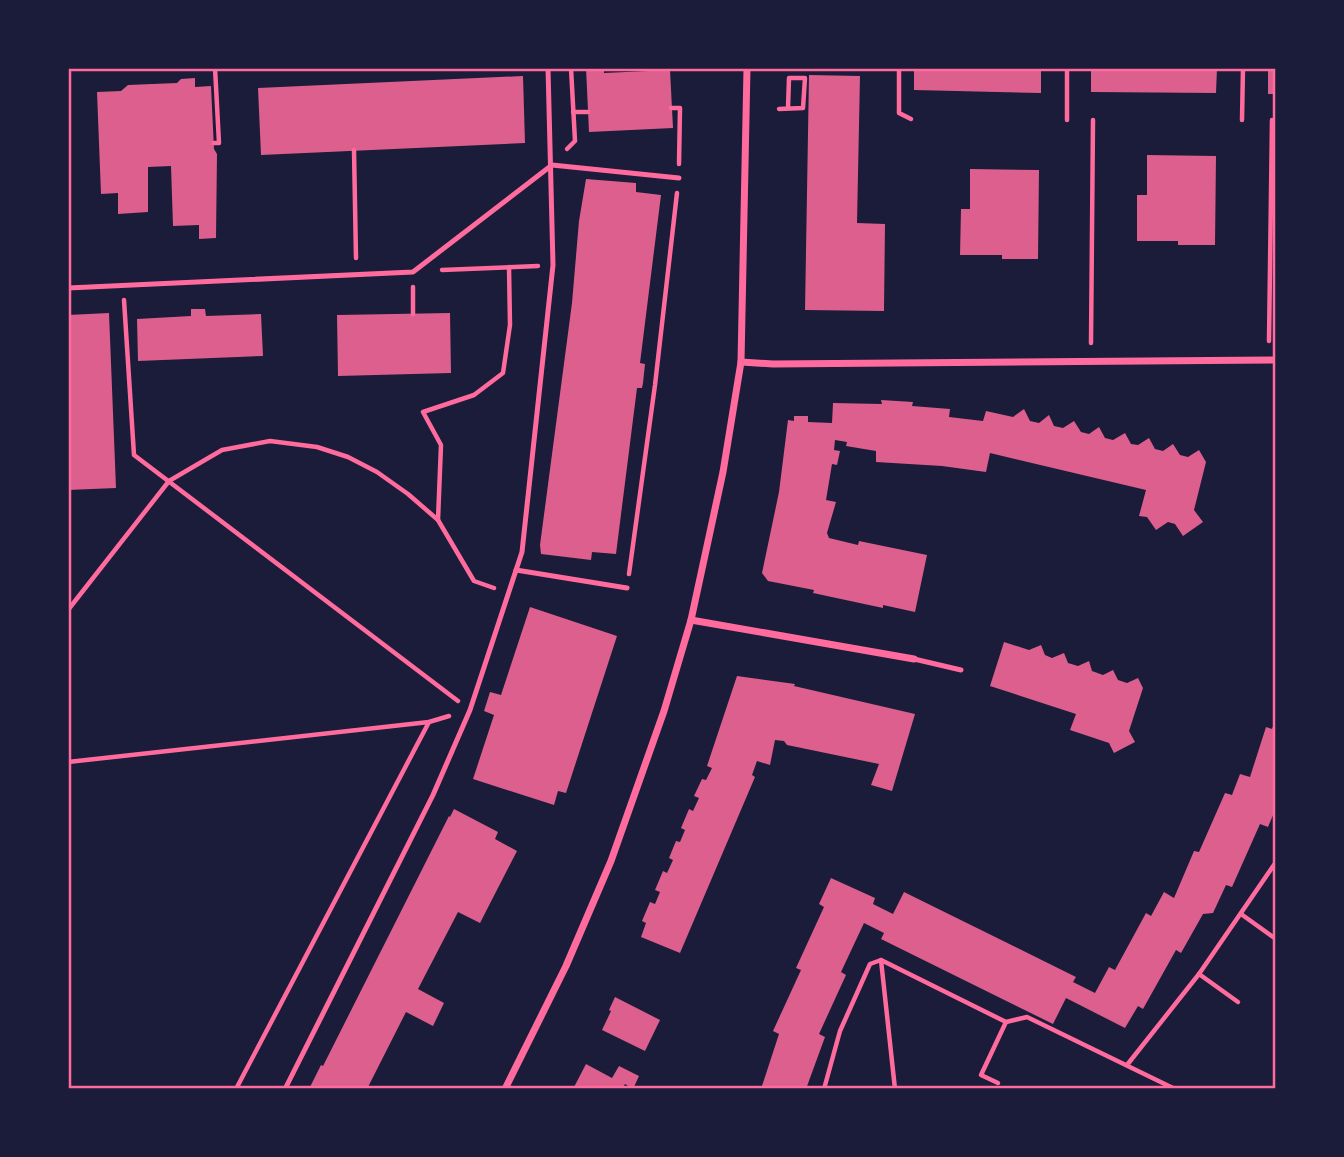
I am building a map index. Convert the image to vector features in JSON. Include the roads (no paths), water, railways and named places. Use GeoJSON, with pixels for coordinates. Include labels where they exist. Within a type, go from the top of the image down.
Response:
{"type":"FeatureCollection","features":[{"type":"Feature","properties":{"kind":"street"},"geometry":{"type":"LineString","coordinates":[[505,1089],[560,978],[611,861],[664,710],[691,620],[723,472],[741,362],[747,68]]}},
{"type":"Feature","properties":{"kind":"street"},"geometry":{"type":"LineString","coordinates":[[741,362],[773,364],[1276,360]]}},
{"type":"Feature","properties":{"kind":"street"},"geometry":{"type":"LineString","coordinates":[[691,620],[914,659]]}},
{"type":"Feature","properties":{"kind":"lane"},"geometry":{"type":"LineString","coordinates":[[285,1089],[433,795],[470,710],[522,552],[553,265],[548,68]]}},
{"type":"Feature","properties":{"kind":"lane"},"geometry":{"type":"LineString","coordinates":[[68,288],[413,272],[552,165],[678,178]]}},
{"type":"Feature","properties":{"kind":"lane"},"geometry":{"type":"LineString","coordinates":[[516,570],[627,588]]}},
{"type":"Feature","properties":{"kind":"lane"},"geometry":{"type":"LineString","coordinates":[[914,659],[961,670]]}}]}
